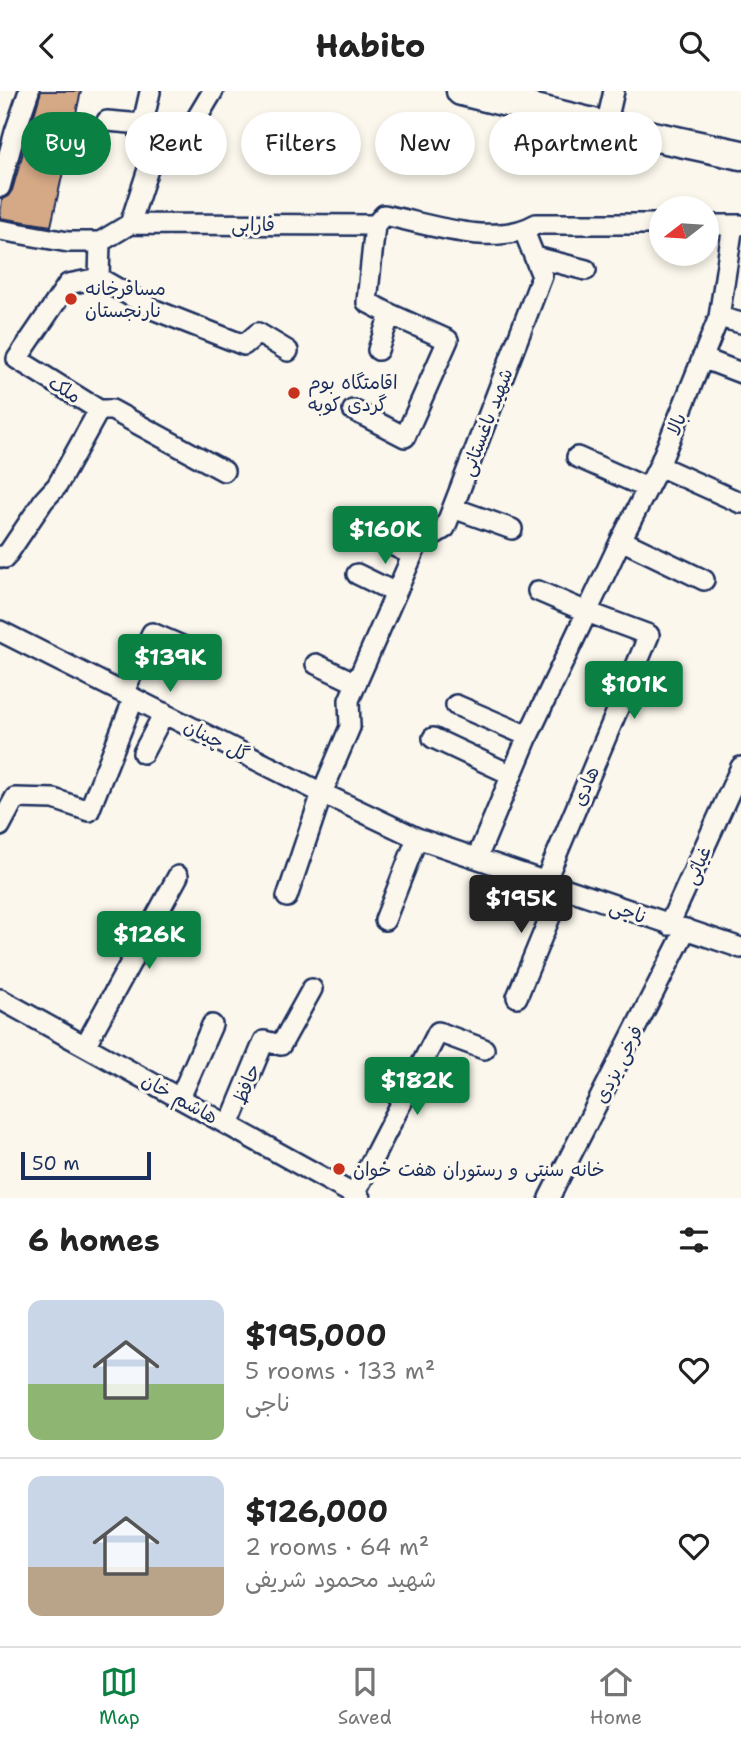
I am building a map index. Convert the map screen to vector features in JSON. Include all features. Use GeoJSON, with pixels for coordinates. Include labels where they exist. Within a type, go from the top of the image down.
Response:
{"type":"FeatureCollection","features":[{"type":"Feature","properties":{"kind":"main road"},"geometry":{"type":"LineString","coordinates":[[461,91],[548,112]]}},
{"type":"Feature","properties":{"kind":"main road"},"geometry":{"type":"LineString","coordinates":[[662,138],[741,155]]}},
{"type":"Feature","properties":{"kind":"street"},"geometry":{"type":"LineString","coordinates":[[0,187],[29,91]]}},
{"type":"Feature","properties":{"kind":"street"},"geometry":{"type":"LineString","coordinates":[[200,112],[213,91]]}},
{"type":"Feature","properties":{"kind":"street"},"geometry":{"type":"LineString","coordinates":[[609,112],[614,91]]}},
{"type":"Feature","properties":{"kind":"street"},"geometry":{"type":"LineString","coordinates":[[145,112],[150,92]]}},
{"type":"Feature","properties":{"kind":"street"},"geometry":{"type":"LineString","coordinates":[[0,230],[68,242],[100,242],[130,223],[146,175]]}},
{"type":"Feature","properties":{"kind":"street","name":"فارابی"},"geometry":{"type":"LineString","coordinates":[[130,223],[375,225],[384,215],[485,235],[524,230]]}},
{"type":"Feature","properties":{"kind":"street"},"geometry":{"type":"LineString","coordinates":[[524,230],[536,224],[649,224]]}},
{"type":"Feature","properties":{"kind":"street"},"geometry":{"type":"LineString","coordinates":[[353,410],[405,437],[448,340],[367,302],[375,225]]}},
{"type":"Feature","properties":{"kind":"street"},"geometry":{"type":"LineString","coordinates":[[719,225],[737,225]]}},
{"type":"Feature","properties":{"kind":"street","name":"بالا"},"geometry":{"type":"LineString","coordinates":[[477,858],[528,736],[659,466],[719,317],[737,225]]}},
{"type":"Feature","properties":{"kind":"street","name":"شهید باغستانی"},"geometry":{"type":"LineString","coordinates":[[287,897],[322,793],[350,727],[349,700],[416,545],[446,528],[542,276],[524,230]]}},
{"type":"Feature","properties":{"kind":"street"},"geometry":{"type":"LineString","coordinates":[[100,242],[99,278],[168,315],[244,345],[258,333],[288,351]]}},
{"type":"Feature","properties":{"kind":"street"},"geometry":{"type":"LineString","coordinates":[[535,257],[586,270]]}},
{"type":"Feature","properties":{"kind":"street","name":"ملک"},"geometry":{"type":"LineString","coordinates":[[0,556],[5,558],[44,500],[58,486],[99,410],[17,359],[68,284],[99,278]]}},
{"type":"Feature","properties":{"kind":"street"},"geometry":{"type":"LineString","coordinates":[[378,350],[390,314]]}},
{"type":"Feature","properties":{"kind":"street"},"geometry":{"type":"LineString","coordinates":[[719,317],[741,323]]}},
{"type":"Feature","properties":{"kind":"street"},"geometry":{"type":"LineString","coordinates":[[702,358],[741,373]]}},
{"type":"Feature","properties":{"kind":"street"},"geometry":{"type":"LineString","coordinates":[[99,410],[111,410],[224,471]]}},
{"type":"Feature","properties":{"kind":"street"},"geometry":{"type":"LineString","coordinates":[[577,457],[648,488]]}},
{"type":"Feature","properties":{"kind":"street"},"geometry":{"type":"LineString","coordinates":[[659,466],[741,503]]}},
{"type":"Feature","properties":{"kind":"street"},"geometry":{"type":"LineString","coordinates":[[453,508],[512,529]]}},
{"type":"Feature","properties":{"kind":"street"},"geometry":{"type":"LineString","coordinates":[[370,534],[412,555]]}},
{"type":"Feature","properties":{"kind":"street"},"geometry":{"type":"LineString","coordinates":[[621,540],[704,580]]}},
{"type":"Feature","properties":{"kind":"street"},"geometry":{"type":"LineString","coordinates":[[357,574],[396,593]]}},
{"type":"Feature","properties":{"kind":"street"},"geometry":{"type":"LineString","coordinates":[[538,591],[587,612]]}},
{"type":"Feature","properties":{"kind":"street","name":"هادی"},"geometry":{"type":"LineString","coordinates":[[553,885],[649,635],[587,612]]}},
{"type":"Feature","properties":{"kind":"street","name":"گل چینان"},"geometry":{"type":"LineString","coordinates":[[0,631],[322,793]]}},
{"type":"Feature","properties":{"kind":"street"},"geometry":{"type":"LineString","coordinates":[[0,826],[15,798],[54,799],[89,811],[152,633],[189,649]]}},
{"type":"Feature","properties":{"kind":"street"},"geometry":{"type":"LineString","coordinates":[[316,664],[356,683]]}},
{"type":"Feature","properties":{"kind":"street"},"geometry":{"type":"LineString","coordinates":[[456,705],[528,736]]}},
{"type":"Feature","properties":{"kind":"street"},"geometry":{"type":"LineString","coordinates":[[143,753],[164,713]]}},
{"type":"Feature","properties":{"kind":"street"},"geometry":{"type":"LineString","coordinates":[[433,738],[512,775]]}},
{"type":"Feature","properties":{"kind":"street","name":"غیاثی"},"geometry":{"type":"LineString","coordinates":[[678,927],[741,767]]}},
{"type":"Feature","properties":{"kind":"street","name":"ناجی"},"geometry":{"type":"LineString","coordinates":[[322,793],[417,838],[740,946]]}},
{"type":"Feature","properties":{"kind":"street"},"geometry":{"type":"LineString","coordinates":[[385,920],[417,838]]}},
{"type":"Feature","properties":{"kind":"street"},"geometry":{"type":"LineString","coordinates":[[85,1046],[178,876]]}},
{"type":"Feature","properties":{"kind":"street"},"geometry":{"type":"LineString","coordinates":[[517,997],[553,885]]}},
{"type":"Feature","properties":{"kind":"street","name":"فرخی یزدی"},"geometry":{"type":"LineString","coordinates":[[550,1198],[678,927]]}},
{"type":"Feature","properties":{"kind":"street","name":"حافظ"},"geometry":{"type":"LineString","coordinates":[[229,1125],[264,1041],[281,1045],[312,989]]}},
{"type":"Feature","properties":{"kind":"street","name":"هاشم خان"},"geometry":{"type":"LineString","coordinates":[[0,999],[357,1196]]}},
{"type":"Feature","properties":{"kind":"street"},"geometry":{"type":"LineString","coordinates":[[180,1098],[212,1025]]}},
{"type":"Feature","properties":{"kind":"street"},"geometry":{"type":"LineString","coordinates":[[357,1196],[438,1033],[484,1049]]}},
{"type":"Feature","properties":{"kind":"building"},"geometry":{"type":"Polygon","coordinates":[[[41,91],[81,91],[76,112],[35,112],[41,91]]]}},
{"type":"Feature","properties":{"kind":"building"},"geometry":{"type":"Polygon","coordinates":[[[21,159],[21,175],[62,175],[51,226],[0,218],[2,199],[12,190],[21,159]]]}},
{"type":"Feature","properties":{"kind":"place","name":"مسافرخانه نارنجستان"},"geometry":{"type":"Point","coordinates":[71,299]}},
{"type":"Feature","properties":{"kind":"place","name":"اقامتگاه بوم گردی کوبه"},"geometry":{"type":"Point","coordinates":[294,393]}},
{"type":"Feature","properties":{"kind":"place","name":"خانه سنتی و رستوران هفت خوان"},"geometry":{"type":"Point","coordinates":[339,1169]}}]}
